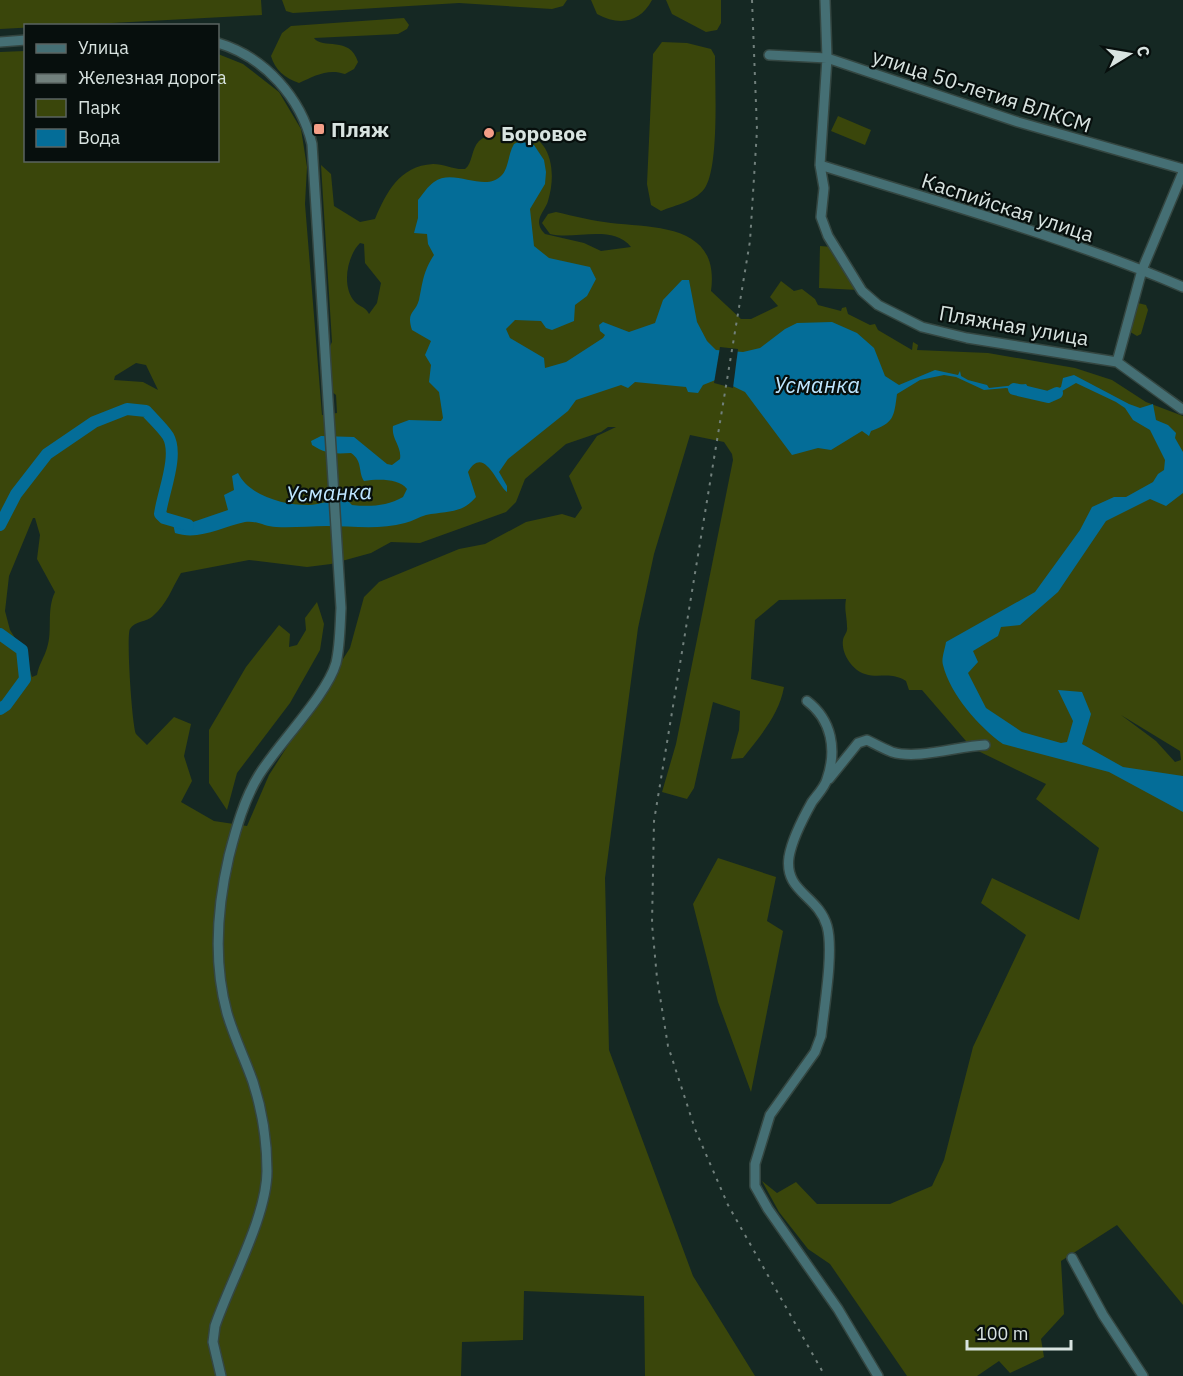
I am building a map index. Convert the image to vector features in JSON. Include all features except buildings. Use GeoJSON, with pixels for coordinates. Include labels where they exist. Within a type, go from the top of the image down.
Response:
{"type":"FeatureCollection","features":[{"type":"Feature","properties":{"kind":"street","name":"Пляжная улица"},"geometry":{"type":"LineString","coordinates":[[825,0],[827,58],[820,165],[824,188],[821,217],[828,236],[862,291],[878,305],[922,327],[967,338],[1117,362],[1182,409]]}},
{"type":"Feature","properties":{"kind":"street"},"geometry":{"type":"LineString","coordinates":[[0,42],[24,40]]}},
{"type":"Feature","properties":{"kind":"street"},"geometry":{"type":"LineString","coordinates":[[219,43],[261,67],[284,86],[306,120],[312,144],[341,608],[335,663],[325,684],[258,776],[239,820],[230,851],[219,920],[217,950],[227,1013],[253,1083],[262,1115],[267,1173],[264,1197],[215,1326],[213,1342],[221,1376]]}},
{"type":"Feature","properties":{"kind":"street","name":"улица 50-летия ВЛКСМ"},"geometry":{"type":"LineString","coordinates":[[769,55],[827,58],[1018,122],[1183,171]]}},
{"type":"Feature","properties":{"kind":"street","name":"Каспийская улица"},"geometry":{"type":"LineString","coordinates":[[820,165],[1142,270],[1183,287]]}},
{"type":"Feature","properties":{"kind":"street"},"geometry":{"type":"LineString","coordinates":[[1117,362],[1142,270],[1183,171]]}},
{"type":"Feature","properties":{"kind":"street"},"geometry":{"type":"LineString","coordinates":[[807,701],[817,709],[832,735],[827,780]]}},
{"type":"Feature","properties":{"kind":"street"},"geometry":{"type":"LineString","coordinates":[[878,1376],[838,1309],[768,1209],[755,1186],[755,1164],[770,1115],[815,1052],[821,1036],[828,928],[817,905],[791,880],[788,870],[789,854],[800,826],[827,780],[858,743],[867,740],[894,753],[933,752],[959,746],[985,745]]}},
{"type":"Feature","properties":{"kind":"street"},"geometry":{"type":"LineString","coordinates":[[1072,1258],[1103,1315],[1143,1376]]}},
{"type":"Feature","properties":{"kind":"green space"},"geometry":{"type":"Polygon","coordinates":[[[0,0],[261,0],[262,15],[94,24],[24,24],[24,28],[0,29],[0,0]]]}},
{"type":"Feature","properties":{"kind":"green space"},"geometry":{"type":"Polygon","coordinates":[[[282,0],[567,0],[563,6],[552,9],[459,3],[293,13],[286,11],[282,0]]]}},
{"type":"Feature","properties":{"kind":"green space"},"geometry":{"type":"Polygon","coordinates":[[[591,0],[652,0],[641,14],[621,21],[597,14],[591,0]]]}},
{"type":"Feature","properties":{"kind":"green space"},"geometry":{"type":"Polygon","coordinates":[[[666,0],[721,0],[721,23],[717,30],[706,32],[672,14],[666,0]]]}},
{"type":"Feature","properties":{"kind":"green space"},"geometry":{"type":"Polygon","coordinates":[[[404,18],[409,25],[407,29],[398,34],[314,38],[323,43],[343,46],[354,54],[358,62],[354,69],[345,74],[327,72],[299,83],[281,73],[271,56],[282,33],[291,26],[404,18]]]}},
{"type":"Feature","properties":{"kind":"green space"},"geometry":{"type":"Polygon","coordinates":[[[662,42],[687,43],[711,49],[715,56],[716,104],[713,160],[706,186],[692,199],[661,211],[651,205],[647,184],[653,54],[662,42]]]}},
{"type":"Feature","properties":{"kind":"green space"},"geometry":{"type":"Polygon","coordinates":[[[24,51],[24,162],[219,162],[219,54],[243,64],[279,92],[301,129],[307,167],[305,204],[322,415],[337,413],[336,395],[331,391],[326,354],[332,342],[321,165],[331,174],[334,206],[360,222],[375,219],[395,182],[411,170],[433,164],[465,169],[479,141],[491,134],[514,131],[527,133],[537,139],[549,156],[551,190],[539,222],[545,234],[584,243],[601,251],[631,247],[623,240],[604,234],[550,234],[542,223],[548,214],[556,212],[604,222],[666,229],[682,234],[696,242],[706,253],[711,269],[711,291],[741,319],[751,319],[778,306],[770,297],[781,281],[794,291],[802,289],[815,299],[818,305],[841,311],[846,307],[848,314],[870,325],[875,324],[878,330],[912,350],[913,342],[918,345],[917,350],[988,353],[1075,368],[1112,380],[1146,402],[1183,416],[1183,1305],[1117,1225],[1061,1261],[1064,1314],[1041,1339],[1044,1357],[1010,1373],[999,1361],[977,1376],[907,1376],[830,1264],[808,1249],[779,1212],[762,1181],[777,1193],[796,1182],[817,1204],[890,1204],[932,1186],[944,1160],[973,1047],[1026,935],[981,903],[992,878],[1079,920],[1099,848],[1036,799],[1046,784],[972,748],[922,690],[909,690],[906,681],[900,678],[865,674],[856,669],[846,655],[843,645],[847,629],[846,599],[779,600],[755,620],[751,679],[784,687],[778,707],[743,758],[731,759],[739,730],[740,711],[713,702],[694,788],[687,799],[662,792],[676,744],[733,460],[724,442],[690,435],[654,554],[638,628],[605,878],[609,1050],[693,1276],[755,1376],[645,1376],[644,1296],[524,1291],[523,1340],[462,1342],[461,1376],[0,1376],[0,52],[24,51]],[[360,243],[349,263],[348,288],[355,302],[369,314],[377,303],[381,283],[365,263],[364,244],[360,243]],[[136,363],[115,376],[114,380],[143,382],[158,390],[146,365],[136,363]],[[608,427],[601,432],[566,444],[525,479],[516,502],[506,512],[420,543],[391,542],[371,553],[331,564],[307,567],[249,560],[181,573],[158,611],[150,618],[132,626],[129,647],[131,699],[136,734],[147,745],[174,717],[191,724],[184,756],[192,781],[181,802],[214,821],[247,826],[269,775],[350,648],[364,597],[379,582],[459,549],[485,544],[526,522],[562,514],[575,518],[582,508],[569,476],[597,436],[616,427],[608,427]],[[33,518],[9,576],[5,611],[10,630],[25,654],[32,677],[37,675],[47,648],[52,599],[55,592],[37,559],[40,535],[35,518],[33,518]],[[1121,715],[1156,741],[1175,762],[1181,760],[1180,751],[1121,715]]]}},
{"type":"Feature","properties":{"kind":"green space"},"geometry":{"type":"Polygon","coordinates":[[[838,116],[871,130],[865,145],[831,131],[838,116]]]}},
{"type":"Feature","properties":{"kind":"green space"},"geometry":{"type":"Polygon","coordinates":[[[820,246],[832,247],[858,290],[819,288],[820,246]]]}},
{"type":"Feature","properties":{"kind":"green space"},"geometry":{"type":"Polygon","coordinates":[[[1138,303],[1146,305],[1148,310],[1141,334],[1137,336],[1127,330],[1134,305],[1138,303]]]}},
{"type":"Feature","properties":{"kind":"green space"},"geometry":{"type":"Polygon","coordinates":[[[317,602],[324,624],[320,650],[290,703],[237,773],[227,810],[209,783],[209,730],[246,667],[279,625],[290,634],[289,647],[297,645],[306,630],[305,618],[317,602]]]}},
{"type":"Feature","properties":{"kind":"green space"},"geometry":{"type":"Polygon","coordinates":[[[718,858],[776,877],[767,921],[783,931],[751,1092],[718,1002],[693,904],[718,858]]]}},
{"type":"Feature","properties":{"kind":"water"},"geometry":{"type":"Polygon","coordinates":[[[520,141],[534,145],[544,160],[546,172],[545,184],[530,209],[534,246],[549,258],[590,267],[596,279],[587,296],[575,305],[574,321],[552,330],[546,328],[541,321],[515,320],[506,329],[510,338],[544,358],[545,368],[566,362],[603,338],[605,335],[600,331],[599,325],[603,322],[629,332],[655,323],[663,300],[682,280],[689,280],[697,322],[707,341],[716,350],[743,352],[760,348],[797,323],[832,322],[857,333],[874,348],[885,376],[899,385],[935,370],[958,375],[960,371],[961,376],[987,385],[989,388],[1026,384],[1033,392],[1042,394],[1061,387],[1063,378],[1074,375],[1129,404],[1140,408],[1153,404],[1156,420],[1168,425],[1176,433],[1175,438],[1183,452],[1183,493],[1166,506],[1150,499],[1106,521],[1058,592],[1020,625],[1001,627],[998,636],[973,651],[978,662],[968,673],[986,708],[1022,732],[1061,743],[1067,742],[1073,721],[1058,690],[1082,692],[1091,714],[1082,744],[1123,767],[1183,776],[1183,812],[1109,772],[1003,744],[984,729],[967,709],[952,687],[943,665],[946,642],[1035,592],[1080,530],[1092,507],[1114,497],[1126,497],[1153,482],[1164,470],[1165,460],[1150,430],[1133,420],[1125,408],[1116,402],[1076,383],[1050,398],[1006,388],[984,390],[956,377],[944,375],[920,380],[897,394],[892,418],[889,422],[871,431],[869,436],[862,431],[831,450],[818,448],[792,455],[745,392],[718,379],[703,385],[698,393],[688,392],[686,387],[635,382],[628,388],[621,385],[576,400],[568,411],[508,459],[499,472],[507,486],[507,492],[485,464],[479,462],[474,465],[468,472],[476,497],[459,509],[386,526],[272,527],[249,522],[201,534],[175,533],[172,519],[190,523],[228,510],[224,495],[234,490],[232,476],[238,473],[250,488],[268,498],[299,505],[313,505],[345,498],[352,505],[372,506],[403,497],[407,489],[399,483],[381,480],[364,481],[359,463],[351,453],[326,452],[312,445],[311,441],[321,436],[354,437],[387,464],[392,465],[400,459],[393,426],[409,420],[441,421],[443,418],[439,392],[429,382],[431,365],[425,355],[431,341],[412,330],[410,324],[411,316],[419,300],[425,272],[434,255],[428,244],[427,234],[414,233],[418,218],[418,200],[432,184],[442,178],[460,178],[478,182],[495,180],[504,172],[514,144],[520,141]]]}},
{"type":"Feature","properties":{"kind":"pier"},"geometry":{"type":"Polygon","coordinates":[[[720,347],[738,349],[733,388],[714,383],[720,347]]]}},
{"type":"Feature","properties":{"kind":"waterway","name":"Усманка"},"geometry":{"type":"LineString","coordinates":[[1014,389],[1048,397],[1057,393]]}},
{"type":"Feature","properties":{"kind":"waterway","name":"Усманка"},"geometry":{"type":"LineString","coordinates":[[0,525],[16,494],[47,454],[94,422],[127,409],[146,411],[168,436],[171,444],[171,463],[160,514],[164,518],[188,525]]}},
{"type":"Feature","properties":{"kind":"waterway","name":"Усманка"},"geometry":{"type":"LineString","coordinates":[[0,634],[22,650],[25,679],[6,705],[0,709]]}},
{"type":"Feature","properties":{"kind":"railway"},"geometry":{"type":"LineString","coordinates":[[752,0],[757,130],[750,241],[654,821],[652,924],[657,978],[668,1046],[695,1129],[728,1205],[825,1376]]}},
{"type":"Feature","properties":{"kind":"place","name":"Пляж"},"geometry":{"type":"Point","coordinates":[319,129]}},
{"type":"Feature","properties":{"kind":"place","name":"Боровое"},"geometry":{"type":"Point","coordinates":[489,133]}}]}
